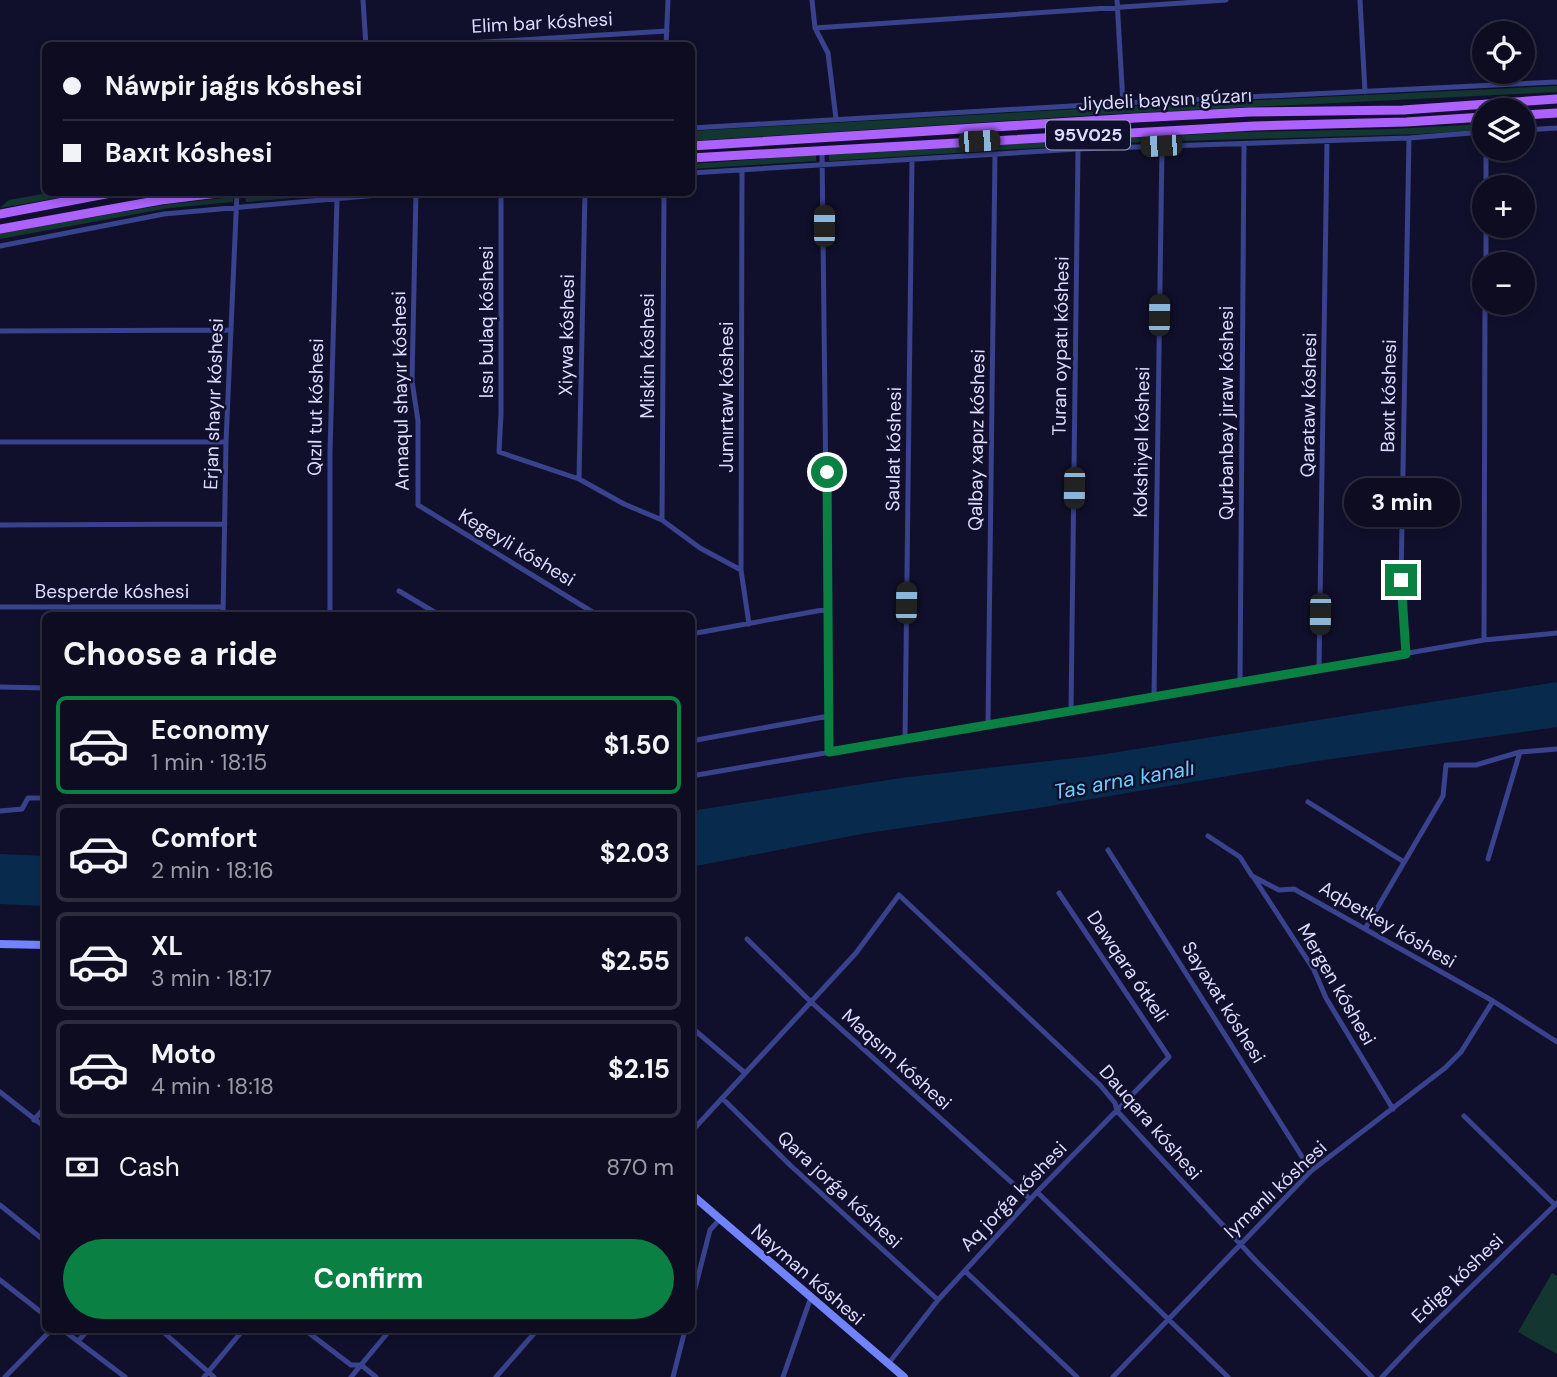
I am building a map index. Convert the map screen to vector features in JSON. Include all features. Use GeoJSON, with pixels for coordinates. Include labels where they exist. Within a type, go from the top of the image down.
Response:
{"type":"FeatureCollection","features":[{"type":"Feature","properties":{"kind":"main road","name":"Jiydeli baysın gúzarı"},"geometry":{"type":"LineString","coordinates":[[695,146],[1123,118],[1250,112],[1403,110],[1557,99]]}},
{"type":"Feature","properties":{"kind":"main road"},"geometry":{"type":"LineString","coordinates":[[1535,114],[1557,113]]}},
{"type":"Feature","properties":{"kind":"main road","name":"Jiydeli baysın gúzarı"},"geometry":{"type":"LineString","coordinates":[[695,158],[1254,126],[1472,118]]}},
{"type":"Feature","properties":{"kind":"main road"},"geometry":{"type":"LineString","coordinates":[[0,214],[95,196]]}},
{"type":"Feature","properties":{"kind":"main road"},"geometry":{"type":"LineString","coordinates":[[0,229],[195,196]]}},
{"type":"Feature","properties":{"kind":"main road"},"geometry":{"type":"LineString","coordinates":[[0,944],[42,945]]}},
{"type":"Feature","properties":{"kind":"main road","name":"Nayman kóshesi"},"geometry":{"type":"LineString","coordinates":[[695,1198],[904,1377]]}},
{"type":"Feature","properties":{"kind":"street"},"geometry":{"type":"LineString","coordinates":[[363,0],[366,42]]}},
{"type":"Feature","properties":{"kind":"street"},"geometry":{"type":"LineString","coordinates":[[666,42],[668,0]]}},
{"type":"Feature","properties":{"kind":"street"},"geometry":{"type":"LineString","coordinates":[[812,0],[815,28],[828,53],[835,119]]}},
{"type":"Feature","properties":{"kind":"street"},"geometry":{"type":"LineString","coordinates":[[1117,0],[1122,103]]}},
{"type":"Feature","properties":{"kind":"street"},"geometry":{"type":"LineString","coordinates":[[815,28],[1226,0]]}},
{"type":"Feature","properties":{"kind":"street"},"geometry":{"type":"LineString","coordinates":[[1360,0],[1365,92]]}},
{"type":"Feature","properties":{"kind":"street","name":"Elim bar kóshesi"},"geometry":{"type":"LineString","coordinates":[[486,42],[667,31]]}},
{"type":"Feature","properties":{"kind":"street"},"geometry":{"type":"LineString","coordinates":[[695,128],[1557,82]]}},
{"type":"Feature","properties":{"kind":"street"},"geometry":{"type":"LineString","coordinates":[[1535,129],[1557,128]]}},
{"type":"Feature","properties":{"kind":"street"},"geometry":{"type":"LineString","coordinates":[[695,173],[1078,149],[1244,145],[1472,133]]}},
{"type":"Feature","properties":{"kind":"street","name":"Baxıt kóshesi"},"geometry":{"type":"LineString","coordinates":[[1406,654],[1401,580],[1409,138]]}},
{"type":"Feature","properties":{"kind":"street","name":"Qarataw kóshesi"},"geometry":{"type":"LineString","coordinates":[[1320,669],[1327,141]]}},
{"type":"Feature","properties":{"kind":"street","name":"Qurbanbay jıraw kóshesi"},"geometry":{"type":"LineString","coordinates":[[1240,682],[1244,145]]}},
{"type":"Feature","properties":{"kind":"street","name":"Kokshiyel kóshesi"},"geometry":{"type":"LineString","coordinates":[[1154,697],[1161,146]]}},
{"type":"Feature","properties":{"kind":"street"},"geometry":{"type":"LineString","coordinates":[[822,149],[829,752]]}},
{"type":"Feature","properties":{"kind":"street","name":"Turan oypatı kóshesi"},"geometry":{"type":"LineString","coordinates":[[1071,711],[1078,149]]}},
{"type":"Feature","properties":{"kind":"street","name":"Qalbay xapız kóshesi"},"geometry":{"type":"LineString","coordinates":[[988,726],[995,155]]}},
{"type":"Feature","properties":{"kind":"street","name":"Saulat kóshesi"},"geometry":{"type":"LineString","coordinates":[[905,740],[912,159]]}},
{"type":"Feature","properties":{"kind":"street","name":"Jumırtaw kóshesi"},"geometry":{"type":"LineString","coordinates":[[742,170],[741,570],[749,624]]}},
{"type":"Feature","properties":{"kind":"street","name":"Erjan shayır kóshesi"},"geometry":{"type":"LineString","coordinates":[[223,612],[226,442],[237,196]]}},
{"type":"Feature","properties":{"kind":"street"},"geometry":{"type":"LineString","coordinates":[[0,246],[163,214],[370,196]]}},
{"type":"Feature","properties":{"kind":"street","name":"Annaqul shayır kóshesi"},"geometry":{"type":"LineString","coordinates":[[414,196],[412,380],[418,421],[418,505]]}},
{"type":"Feature","properties":{"kind":"street","name":"Issı bulaq kóshesi"},"geometry":{"type":"LineString","coordinates":[[502,196],[499,452],[579,479]]}},
{"type":"Feature","properties":{"kind":"street","name":"Xiywa kóshesi"},"geometry":{"type":"LineString","coordinates":[[579,479],[585,196]]}},
{"type":"Feature","properties":{"kind":"street","name":"Miskin kóshesi"},"geometry":{"type":"LineString","coordinates":[[662,520],[664,196]]}},
{"type":"Feature","properties":{"kind":"street","name":"Qızıl tut kóshesi"},"geometry":{"type":"LineString","coordinates":[[330,612],[330,452],[337,199]]}},
{"type":"Feature","properties":{"kind":"street"},"geometry":{"type":"LineString","coordinates":[[1484,640],[1485,315]]}},
{"type":"Feature","properties":{"kind":"street"},"geometry":{"type":"LineString","coordinates":[[0,331],[231,330]]}},
{"type":"Feature","properties":{"kind":"street"},"geometry":{"type":"LineString","coordinates":[[0,442],[226,442]]}},
{"type":"Feature","properties":{"kind":"street"},"geometry":{"type":"LineString","coordinates":[[579,479],[624,504],[662,520],[700,548],[741,570]]}},
{"type":"Feature","properties":{"kind":"street","name":"Kegeyli kóshesi"},"geometry":{"type":"LineString","coordinates":[[418,505],[592,612]]}},
{"type":"Feature","properties":{"kind":"street"},"geometry":{"type":"LineString","coordinates":[[0,524],[225,524]]}},
{"type":"Feature","properties":{"kind":"street"},"geometry":{"type":"LineString","coordinates":[[399,591],[434,612]]}},
{"type":"Feature","properties":{"kind":"street","name":"Besperde kóshesi"},"geometry":{"type":"LineString","coordinates":[[0,607],[223,607]]}},
{"type":"Feature","properties":{"kind":"street"},"geometry":{"type":"LineString","coordinates":[[695,633],[828,609]]}},
{"type":"Feature","properties":{"kind":"street"},"geometry":{"type":"LineString","coordinates":[[695,775],[1484,640],[1557,633]]}},
{"type":"Feature","properties":{"kind":"street"},"geometry":{"type":"LineString","coordinates":[[0,687],[42,688]]}},
{"type":"Feature","properties":{"kind":"street"},"geometry":{"type":"LineString","coordinates":[[695,740],[829,716]]}},
{"type":"Feature","properties":{"kind":"street"},"geometry":{"type":"LineString","coordinates":[[1365,929],[1443,796],[1446,765],[1476,765],[1520,752],[1557,749]]}},
{"type":"Feature","properties":{"kind":"street"},"geometry":{"type":"LineString","coordinates":[[1488,859],[1520,752]]}},
{"type":"Feature","properties":{"kind":"street"},"geometry":{"type":"LineString","coordinates":[[0,811],[22,809],[29,798],[42,798]]}},
{"type":"Feature","properties":{"kind":"street"},"geometry":{"type":"LineString","coordinates":[[1308,802],[1404,862]]}},
{"type":"Feature","properties":{"kind":"street","name":"Aqbetkey kóshesi"},"geometry":{"type":"LineString","coordinates":[[1208,836],[1240,857],[1252,876],[1279,890],[1294,889],[1493,1002],[1557,1042]]}},
{"type":"Feature","properties":{"kind":"street","name":"Sayaxat kóshesi"},"geometry":{"type":"LineString","coordinates":[[1108,850],[1311,1171]]}},
{"type":"Feature","properties":{"kind":"street","name":"Mergen kóshesi"},"geometry":{"type":"LineString","coordinates":[[1252,876],[1314,970],[1326,998],[1393,1109]]}},
{"type":"Feature","properties":{"kind":"street","name":"Dawqara ótkeli"},"geometry":{"type":"LineString","coordinates":[[1059,893],[1169,1057]]}},
{"type":"Feature","properties":{"kind":"street","name":"Dauqara kóshesi"},"geometry":{"type":"LineString","coordinates":[[810,1001],[862,945],[899,895],[1100,1084],[1115,1103],[1117,1111],[1239,1243],[1372,1377]]}},
{"type":"Feature","properties":{"kind":"street","name":"Maqsım kóshesi"},"geometry":{"type":"LineString","coordinates":[[747,939],[810,1001],[1030,1199]]}},
{"type":"Feature","properties":{"kind":"street"},"geometry":{"type":"LineString","coordinates":[[695,1128],[810,1001]]}},
{"type":"Feature","properties":{"kind":"street","name":"Iymanlı kóshesi"},"geometry":{"type":"LineString","coordinates":[[1112,1377],[1311,1171],[1445,1068],[1461,1052],[1493,1002]]}},
{"type":"Feature","properties":{"kind":"street"},"geometry":{"type":"LineString","coordinates":[[695,1030],[745,1073]]}},
{"type":"Feature","properties":{"kind":"street","name":"Aq jorǵa kóshesi"},"geometry":{"type":"LineString","coordinates":[[888,1364],[938,1300],[1030,1199],[1169,1057]]}},
{"type":"Feature","properties":{"kind":"street"},"geometry":{"type":"LineString","coordinates":[[0,1092],[42,1125]]}},
{"type":"Feature","properties":{"kind":"street","name":"Qara jorǵa kóshesi"},"geometry":{"type":"LineString","coordinates":[[722,1098],[790,1166],[938,1300]]}},
{"type":"Feature","properties":{"kind":"street"},"geometry":{"type":"LineString","coordinates":[[34,1119],[42,1110]]}},
{"type":"Feature","properties":{"kind":"street"},"geometry":{"type":"LineString","coordinates":[[1464,1116],[1556,1204]]}},
{"type":"Feature","properties":{"kind":"street"},"geometry":{"type":"LineString","coordinates":[[1037,1192],[1228,1377]]}},
{"type":"Feature","properties":{"kind":"street","name":"Edige kóshesi"},"geometry":{"type":"LineString","coordinates":[[1382,1377],[1556,1204]]}},
{"type":"Feature","properties":{"kind":"street"},"geometry":{"type":"LineString","coordinates":[[0,1205],[42,1239]]}},
{"type":"Feature","properties":{"kind":"street"},"geometry":{"type":"LineString","coordinates":[[695,1288],[710,1230],[720,1219]]}},
{"type":"Feature","properties":{"kind":"street"},"geometry":{"type":"LineString","coordinates":[[965,1271],[1077,1377]]}},
{"type":"Feature","properties":{"kind":"street"},"geometry":{"type":"LineString","coordinates":[[0,1280],[42,1313]]}},
{"type":"Feature","properties":{"kind":"street"},"geometry":{"type":"LineString","coordinates":[[783,1377],[811,1297]]}},
{"type":"Feature","properties":{"kind":"street"},"geometry":{"type":"LineString","coordinates":[[5,1377],[48,1333]]}},
{"type":"Feature","properties":{"kind":"street"},"geometry":{"type":"LineString","coordinates":[[67,1333],[125,1377]]}},
{"type":"Feature","properties":{"kind":"street"},"geometry":{"type":"LineString","coordinates":[[78,1341],[85,1333]]}},
{"type":"Feature","properties":{"kind":"street"},"geometry":{"type":"LineString","coordinates":[[164,1333],[206,1375],[214,1377]]}},
{"type":"Feature","properties":{"kind":"street"},"geometry":{"type":"LineString","coordinates":[[206,1375],[241,1333]]}},
{"type":"Feature","properties":{"kind":"street"},"geometry":{"type":"LineString","coordinates":[[309,1333],[351,1365],[361,1365],[376,1377]]}},
{"type":"Feature","properties":{"kind":"street"},"geometry":{"type":"LineString","coordinates":[[351,1377],[388,1333]]}},
{"type":"Feature","properties":{"kind":"street"},"geometry":{"type":"LineString","coordinates":[[496,1377],[534,1333]]}},
{"type":"Feature","properties":{"kind":"street"},"geometry":{"type":"LineString","coordinates":[[673,1377],[684,1333]]}},
{"type":"Feature","properties":{"kind":"green space"},"geometry":{"type":"Polygon","coordinates":[[[1557,86],[1557,92],[1112,114],[695,141],[695,131],[1557,86]]]}},
{"type":"Feature","properties":{"kind":"green space"},"geometry":{"type":"Polygon","coordinates":[[[1472,125],[1472,131],[1420,134],[1114,143],[829,161],[829,154],[1241,132],[1472,125]]]}},
{"type":"Feature","properties":{"kind":"green space"},"geometry":{"type":"Polygon","coordinates":[[[816,155],[816,161],[695,169],[695,164],[816,155]]]}},
{"type":"Feature","properties":{"kind":"green space"},"geometry":{"type":"Polygon","coordinates":[[[42,194],[69,196],[0,208],[9,200],[42,194]]]}},
{"type":"Feature","properties":{"kind":"green space"},"geometry":{"type":"Polygon","coordinates":[[[245,196],[318,196],[246,202],[245,196]]]}},
{"type":"Feature","properties":{"kind":"green space"},"geometry":{"type":"Polygon","coordinates":[[[233,197],[233,202],[169,208],[0,239],[0,233],[169,204],[233,197]]]}},
{"type":"Feature","properties":{"kind":"green space"},"geometry":{"type":"Polygon","coordinates":[[[1552,1273],[1557,1276],[1557,1354],[1518,1332],[1552,1273]]]}},
{"type":"Feature","properties":{"kind":"water","name":"Tas arna kanalı"},"geometry":{"type":"Polygon","coordinates":[[[1557,682],[1557,727],[1317,761],[1044,807],[861,834],[695,866],[695,810],[901,778],[1093,756],[1557,682]]]}},
{"type":"Feature","properties":{"kind":"water"},"geometry":{"type":"Polygon","coordinates":[[[0,854],[42,856],[42,906],[0,904],[0,854]]]}},
{"type":"Feature","properties":{"kind":"route"},"geometry":{"type":"LineString","coordinates":[[827,472],[829,752],[1406,654],[1401,580]]}}]}
